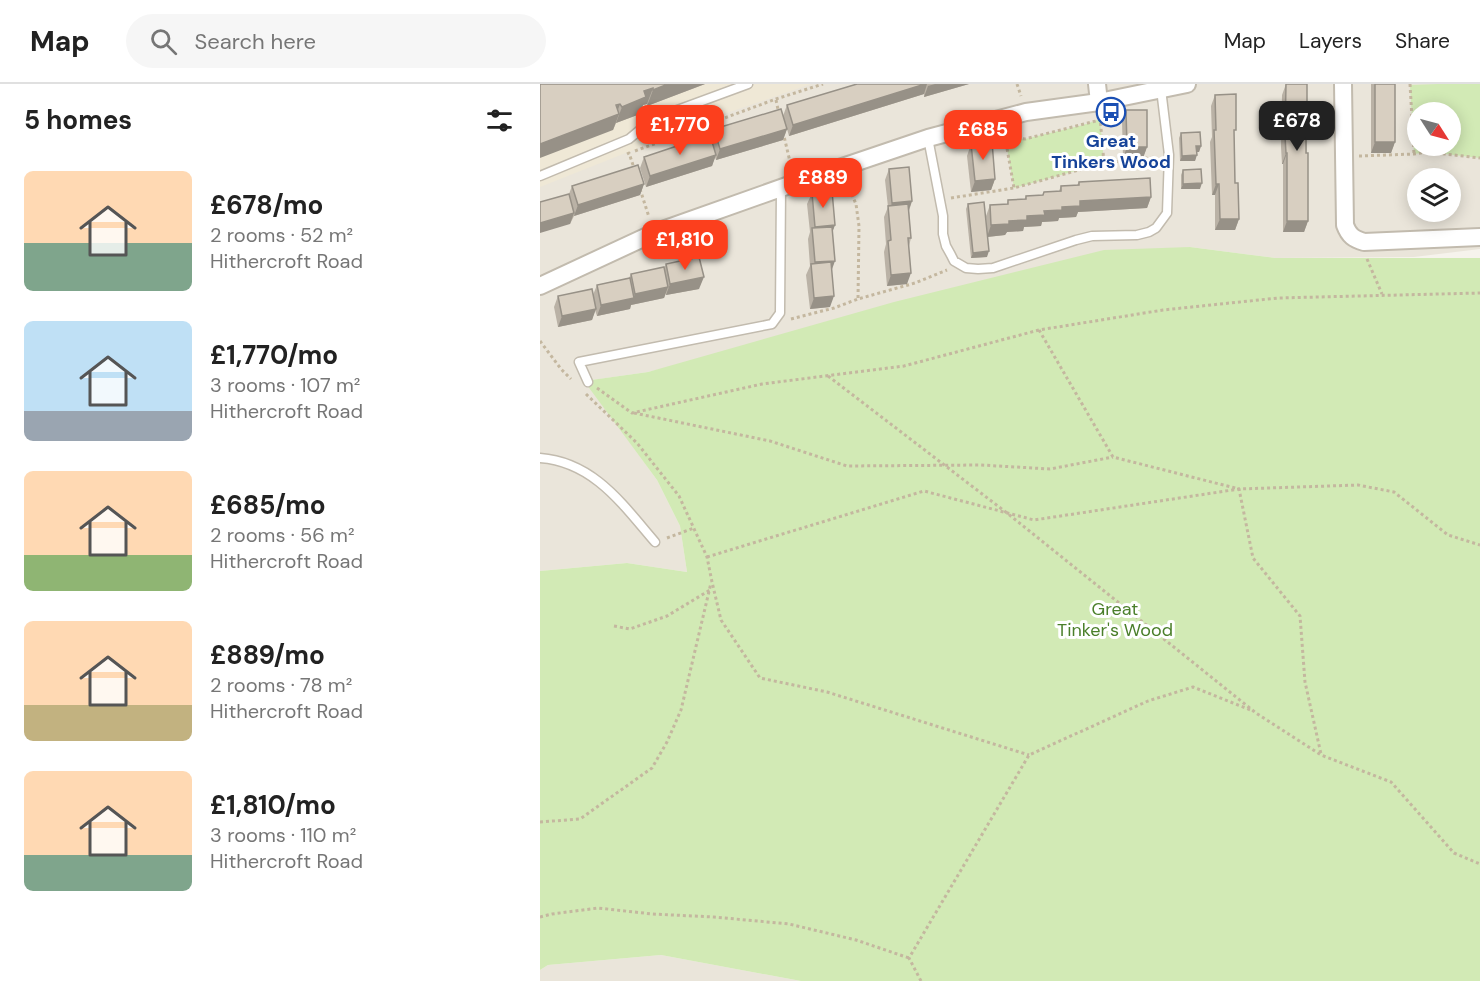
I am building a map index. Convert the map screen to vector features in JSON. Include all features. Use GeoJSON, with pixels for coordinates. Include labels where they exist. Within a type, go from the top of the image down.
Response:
{"type":"FeatureCollection","features":[{"type":"Feature","properties":{"kind":"street"},"geometry":{"type":"LineString","coordinates":[[1097,84],[1101,113]]}},
{"type":"Feature","properties":{"kind":"street"},"geometry":{"type":"LineString","coordinates":[[540,286],[654,233],[928,138],[1026,112],[1101,113],[1161,88],[1187,84]]}},
{"type":"Feature","properties":{"kind":"street"},"geometry":{"type":"LineString","coordinates":[[1343,84],[1345,225],[1348,234],[1364,242],[1480,237]]}},
{"type":"Feature","properties":{"kind":"lane"},"geometry":{"type":"LineString","coordinates":[[540,176],[629,139],[653,119],[748,84]]}},
{"type":"Feature","properties":{"kind":"lane"},"geometry":{"type":"LineString","coordinates":[[928,138],[944,216],[943,234],[946,246],[954,261],[966,268],[993,268],[1092,236],[1137,235],[1156,228],[1167,213],[1169,155],[1161,88]]}},
{"type":"Feature","properties":{"kind":"lane"},"geometry":{"type":"LineString","coordinates":[[588,382],[579,362],[772,324],[780,314],[788,186]]}},
{"type":"Feature","properties":{"kind":"lane"},"geometry":{"type":"LineString","coordinates":[[540,458],[561,462],[594,477],[610,490],[655,542]]}},
{"type":"Feature","properties":{"kind":"path"},"geometry":{"type":"LineString","coordinates":[[619,157],[823,84]]}},
{"type":"Feature","properties":{"kind":"path"},"geometry":{"type":"LineString","coordinates":[[1410,84],[1411,102]]}},
{"type":"Feature","properties":{"kind":"path"},"geometry":{"type":"LineString","coordinates":[[776,99],[781,120]]}},
{"type":"Feature","properties":{"kind":"path"},"geometry":{"type":"LineString","coordinates":[[1005,137],[1025,139],[1083,125],[1101,113]]}},
{"type":"Feature","properties":{"kind":"path"},"geometry":{"type":"LineString","coordinates":[[1101,113],[1104,163]]}},
{"type":"Feature","properties":{"kind":"path"},"geometry":{"type":"LineString","coordinates":[[1003,118],[1014,188]]}},
{"type":"Feature","properties":{"kind":"path"},"geometry":{"type":"LineString","coordinates":[[783,130],[788,186]]}},
{"type":"Feature","properties":{"kind":"path"},"geometry":{"type":"LineString","coordinates":[[629,153],[636,176]]}},
{"type":"Feature","properties":{"kind":"path"},"geometry":{"type":"LineString","coordinates":[[1344,157],[1407,154]]}},
{"type":"Feature","properties":{"kind":"path"},"geometry":{"type":"LineString","coordinates":[[940,199],[1014,188],[1104,163],[1169,155]]}},
{"type":"Feature","properties":{"kind":"path"},"geometry":{"type":"LineString","coordinates":[[1461,156],[1480,158]]}},
{"type":"Feature","properties":{"kind":"path"},"geometry":{"type":"LineString","coordinates":[[841,167],[856,204],[858,299]]}},
{"type":"Feature","properties":{"kind":"path"},"geometry":{"type":"LineString","coordinates":[[640,187],[654,233]]}},
{"type":"Feature","properties":{"kind":"path"},"geometry":{"type":"LineString","coordinates":[[1360,240],[1382,295]]}},
{"type":"Feature","properties":{"kind":"path"},"geometry":{"type":"LineString","coordinates":[[772,324],[915,283],[960,265]]}},
{"type":"Feature","properties":{"kind":"path"},"geometry":{"type":"LineString","coordinates":[[632,413],[762,384],[904,366],[1039,330],[1163,310],[1278,298],[1480,293]]}},
{"type":"Feature","properties":{"kind":"path"},"geometry":{"type":"LineString","coordinates":[[1039,330],[1113,457]]}},
{"type":"Feature","properties":{"kind":"path"},"geometry":{"type":"LineString","coordinates":[[540,341],[561,369],[578,386]]}},
{"type":"Feature","properties":{"kind":"path"},"geometry":{"type":"LineString","coordinates":[[828,376],[1007,513],[1256,713],[1321,755],[1391,782],[1437,831],[1451,850],[1480,864]]}},
{"type":"Feature","properties":{"kind":"path"},"geometry":{"type":"LineString","coordinates":[[588,382],[632,413],[770,441],[847,466],[981,465],[1050,469],[1113,457],[1239,489]]}},
{"type":"Feature","properties":{"kind":"path"},"geometry":{"type":"LineString","coordinates":[[586,394],[637,443],[679,496],[707,557],[721,620],[760,678],[826,692],[1029,755]]}},
{"type":"Feature","properties":{"kind":"path"},"geometry":{"type":"LineString","coordinates":[[707,557],[924,491],[1034,520],[1239,489],[1358,485],[1394,492],[1448,535],[1480,545]]}},
{"type":"Feature","properties":{"kind":"path"},"geometry":{"type":"LineString","coordinates":[[1239,489],[1253,558],[1300,616],[1305,682],[1321,755]]}},
{"type":"Feature","properties":{"kind":"path"},"geometry":{"type":"LineString","coordinates":[[655,542],[694,528]]}},
{"type":"Feature","properties":{"kind":"path"},"geometry":{"type":"LineString","coordinates":[[540,822],[579,819],[652,768],[681,710],[712,582]]}},
{"type":"Feature","properties":{"kind":"path"},"geometry":{"type":"LineString","coordinates":[[614,626],[630,628],[667,616],[710,590]]}},
{"type":"Feature","properties":{"kind":"path"},"geometry":{"type":"LineString","coordinates":[[909,958],[1029,755],[1148,701],[1193,687],[1256,713]]}},
{"type":"Feature","properties":{"kind":"path"},"geometry":{"type":"LineString","coordinates":[[540,917],[598,908],[789,924],[856,940],[909,958],[921,981]]}},
{"type":"Feature","properties":{"kind":"shaded area"},"geometry":{"type":"Polygon","coordinates":[[[540,84],[1480,84],[1480,249],[1414,257],[1275,258],[1190,247],[648,372],[585,381],[657,480],[680,526],[687,572],[627,563],[540,571],[540,84]]]}},
{"type":"Feature","properties":{"kind":"shaded area"},"geometry":{"type":"Polygon","coordinates":[[[540,84],[811,84],[724,114],[540,187],[540,84]]]}},
{"type":"Feature","properties":{"kind":"shaded area"},"geometry":{"type":"Polygon","coordinates":[[[661,955],[801,981],[540,981],[540,970],[548,965],[661,955]]]}},
{"type":"Feature","properties":{"kind":"green space"},"geometry":{"type":"Polygon","coordinates":[[[1480,84],[1480,158],[1461,156],[1461,102],[1411,102],[1410,85],[1480,84]]]}},
{"type":"Feature","properties":{"kind":"green space"},"geometry":{"type":"Polygon","coordinates":[[[1100,119],[1104,163],[1014,188],[1005,137],[1025,139],[1100,119]]]}},
{"type":"Feature","properties":{"kind":"green space","name":"Great Tinker's Wood"},"geometry":{"type":"Polygon","coordinates":[[[1190,247],[1275,258],[1480,258],[1480,981],[801,981],[661,955],[548,965],[540,970],[540,571],[627,563],[687,572],[680,526],[657,480],[584,381],[648,372],[894,302],[1104,250],[1190,247]]]}},
{"type":"Feature","properties":{"kind":"building"},"geometry":{"type":"Polygon","coordinates":[[[540,84],[668,84],[644,91],[646,97],[622,107],[620,104],[616,105],[619,114],[540,144],[540,84]]]}},
{"type":"Feature","properties":{"kind":"building"},"geometry":{"type":"Polygon","coordinates":[[[857,84],[925,84],[793,125],[787,105],[857,84]]]}},
{"type":"Feature","properties":{"kind":"building"},"geometry":{"type":"Polygon","coordinates":[[[1286,84],[1307,84],[1308,221],[1287,221],[1286,84]]]}},
{"type":"Feature","properties":{"kind":"building"},"geometry":{"type":"Polygon","coordinates":[[[1375,84],[1395,84],[1395,142],[1375,142],[1375,84]]]}},
{"type":"Feature","properties":{"kind":"building"},"geometry":{"type":"Polygon","coordinates":[[[1236,94],[1235,183],[1238,183],[1239,219],[1220,219],[1219,184],[1216,184],[1215,95],[1236,94]]]}},
{"type":"Feature","properties":{"kind":"building"},"geometry":{"type":"Polygon","coordinates":[[[781,109],[787,129],[720,149],[714,129],[781,109]]]}},
{"type":"Feature","properties":{"kind":"building"},"geometry":{"type":"Polygon","coordinates":[[[1126,110],[1147,110],[1147,147],[1127,147],[1126,110]]]}},
{"type":"Feature","properties":{"kind":"building"},"geometry":{"type":"Polygon","coordinates":[[[1200,132],[1201,146],[1196,146],[1197,155],[1182,156],[1181,133],[1200,132]]]}},
{"type":"Feature","properties":{"kind":"building"},"geometry":{"type":"Polygon","coordinates":[[[710,135],[716,155],[650,176],[644,157],[710,135]]]}},
{"type":"Feature","properties":{"kind":"building"},"geometry":{"type":"Polygon","coordinates":[[[992,142],[995,179],[975,181],[971,144],[992,142]]]}},
{"type":"Feature","properties":{"kind":"building"},"geometry":{"type":"Polygon","coordinates":[[[638,165],[644,184],[578,205],[572,186],[638,165]]]}},
{"type":"Feature","properties":{"kind":"building"},"geometry":{"type":"Polygon","coordinates":[[[909,167],[912,201],[892,203],[889,169],[909,167]]]}},
{"type":"Feature","properties":{"kind":"building"},"geometry":{"type":"Polygon","coordinates":[[[1201,169],[1202,183],[1183,184],[1183,170],[1201,169]]]}},
{"type":"Feature","properties":{"kind":"building"},"geometry":{"type":"Polygon","coordinates":[[[1150,178],[1151,197],[1080,201],[1080,206],[1044,211],[1045,215],[1027,216],[1027,220],[1009,221],[1009,224],[991,225],[990,205],[1008,204],[1008,200],[1026,199],[1026,196],[1061,191],[1061,186],[1079,185],[1079,182],[1150,178]]]}},
{"type":"Feature","properties":{"kind":"building"},"geometry":{"type":"Polygon","coordinates":[[[832,191],[835,225],[815,227],[812,193],[832,191]]]}},
{"type":"Feature","properties":{"kind":"building"},"geometry":{"type":"Polygon","coordinates":[[[569,194],[574,213],[540,223],[540,202],[569,194]]]}},
{"type":"Feature","properties":{"kind":"building"},"geometry":{"type":"Polygon","coordinates":[[[984,202],[989,251],[973,253],[968,204],[984,202]]]}},
{"type":"Feature","properties":{"kind":"building"},"geometry":{"type":"Polygon","coordinates":[[[908,204],[911,273],[891,275],[888,206],[908,204]]]}},
{"type":"Feature","properties":{"kind":"building"},"geometry":{"type":"Polygon","coordinates":[[[832,227],[835,261],[815,262],[812,228],[832,227]]]}},
{"type":"Feature","properties":{"kind":"building"},"geometry":{"type":"Polygon","coordinates":[[[699,257],[704,277],[670,284],[666,264],[699,257]]]}},
{"type":"Feature","properties":{"kind":"building"},"geometry":{"type":"Polygon","coordinates":[[[831,262],[834,296],[814,298],[811,264],[831,262]]]}},
{"type":"Feature","properties":{"kind":"building"},"geometry":{"type":"Polygon","coordinates":[[[664,267],[668,287],[635,294],[631,274],[664,267]]]}},
{"type":"Feature","properties":{"kind":"building"},"geometry":{"type":"Polygon","coordinates":[[[630,278],[634,298],[601,305],[597,285],[630,278]]]}},
{"type":"Feature","properties":{"kind":"building"},"geometry":{"type":"Polygon","coordinates":[[[592,289],[596,309],[562,316],[558,296],[592,289]]]}},
{"type":"Feature","properties":{"kind":"place","name":"Great Tinkers Wood"},"geometry":{"type":"Point","coordinates":[1111,112]}}]}
